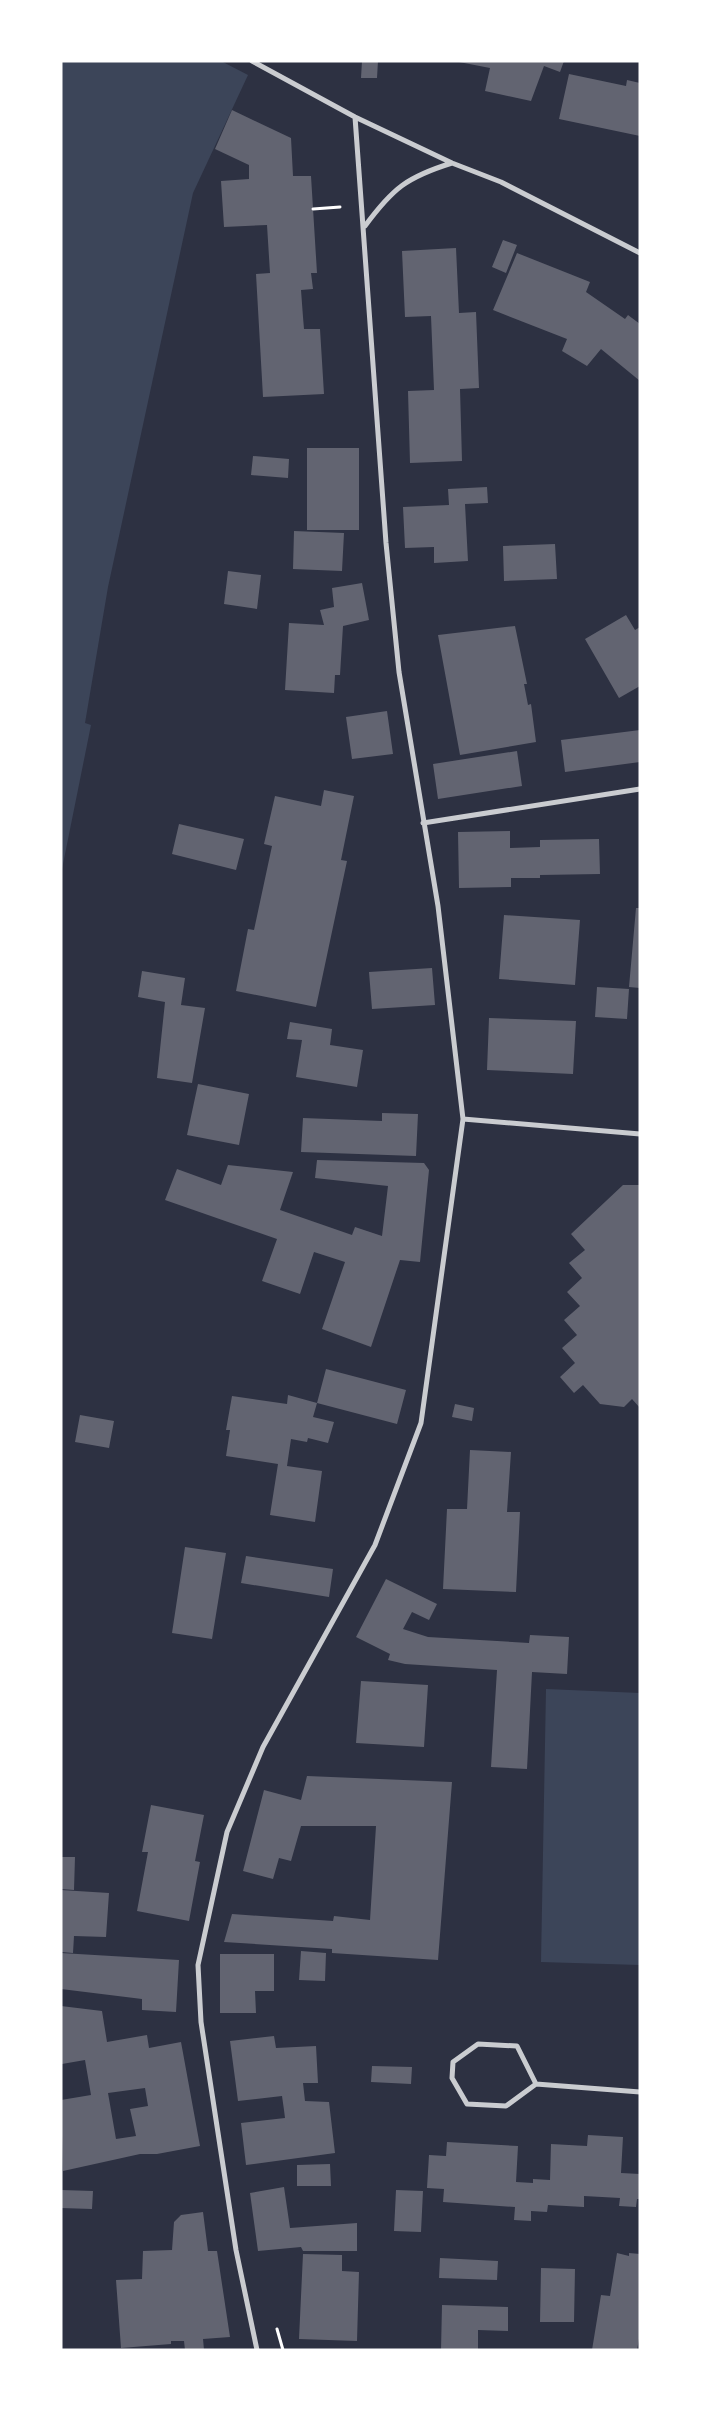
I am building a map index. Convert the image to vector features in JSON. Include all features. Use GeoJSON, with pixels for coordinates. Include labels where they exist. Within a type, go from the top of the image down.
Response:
{"type":"FeatureCollection","features":[{"type":"Feature","properties":{"kind":"street"},"geometry":{"type":"LineString","coordinates":[[252,61],[355,117],[452,163],[501,182],[640,253]]}},
{"type":"Feature","properties":{"kind":"street"},"geometry":{"type":"LineString","coordinates":[[257,2350],[236,2250],[201,2022],[198,1966],[227,1832],[263,1747],[375,1546],[421,1423],[463,1119],[438,906],[423,823],[396,642],[386,543],[355,117]]}},
{"type":"Feature","properties":{"kind":"street"},"geometry":{"type":"LineString","coordinates":[[364,226],[386,197],[420,173],[452,163]]}},
{"type":"Feature","properties":{"kind":"street"},"geometry":{"type":"LineString","coordinates":[[423,823],[640,789]]}},
{"type":"Feature","properties":{"kind":"street"},"geometry":{"type":"LineString","coordinates":[[463,1119],[640,1134]]}},
{"type":"Feature","properties":{"kind":"street"},"geometry":{"type":"LineString","coordinates":[[536,2084],[517,2046],[478,2044],[453,2062],[452,2078],[467,2104],[506,2106],[536,2084],[640,2092]]}},
{"type":"Feature","properties":{"kind":"shaded area"},"geometry":{"type":"Polygon","coordinates":[[[61,61],[221,61],[248,75],[193,193],[108,587],[85,723],[91,725],[61,874],[61,61]]]}},
{"type":"Feature","properties":{"kind":"shaded area"},"geometry":{"type":"Polygon","coordinates":[[[546,1689],[640,1693],[640,1965],[541,1962],[546,1689]]]}},
{"type":"Feature","properties":{"kind":"building"},"geometry":{"type":"Polygon","coordinates":[[[362,61],[378,61],[377,78],[361,78],[362,61]]]}},
{"type":"Feature","properties":{"kind":"building"},"geometry":{"type":"Polygon","coordinates":[[[564,61],[560,72],[544,66],[531,101],[485,91],[490,68],[459,62],[564,61]]]}},
{"type":"Feature","properties":{"kind":"building"},"geometry":{"type":"Polygon","coordinates":[[[569,74],[626,86],[627,80],[640,83],[640,136],[559,119],[569,74]]]}},
{"type":"Feature","properties":{"kind":"building"},"geometry":{"type":"Polygon","coordinates":[[[232,110],[291,138],[293,176],[311,176],[317,273],[311,273],[313,289],[301,290],[304,329],[320,329],[324,394],[263,397],[256,274],[270,273],[267,225],[224,227],[221,181],[249,179],[249,165],[215,149],[232,110]]]}},
{"type":"Feature","properties":{"kind":"building"},"geometry":{"type":"Polygon","coordinates":[[[503,240],[517,245],[506,273],[492,267],[503,240]]]}},
{"type":"Feature","properties":{"kind":"building"},"geometry":{"type":"Polygon","coordinates":[[[456,248],[459,313],[476,312],[479,388],[460,389],[462,461],[410,463],[408,391],[434,390],[431,316],[405,317],[402,251],[456,248]]]}},
{"type":"Feature","properties":{"kind":"building"},"geometry":{"type":"Polygon","coordinates":[[[517,253],[590,282],[586,292],[625,319],[628,315],[640,324],[640,381],[601,349],[587,366],[562,351],[567,339],[493,310],[517,253]]]}},
{"type":"Feature","properties":{"kind":"building"},"geometry":{"type":"Polygon","coordinates":[[[307,448],[359,448],[359,530],[307,530],[307,448]]]}},
{"type":"Feature","properties":{"kind":"building"},"geometry":{"type":"Polygon","coordinates":[[[253,456],[289,459],[288,478],[251,475],[253,456]]]}},
{"type":"Feature","properties":{"kind":"building"},"geometry":{"type":"Polygon","coordinates":[[[487,487],[488,503],[465,504],[468,561],[434,563],[434,547],[405,548],[403,507],[449,505],[448,489],[487,487]]]}},
{"type":"Feature","properties":{"kind":"building"},"geometry":{"type":"Polygon","coordinates":[[[294,531],[344,533],[342,571],[293,569],[294,531]]]}},
{"type":"Feature","properties":{"kind":"building"},"geometry":{"type":"Polygon","coordinates":[[[555,544],[557,579],[504,581],[503,546],[555,544]]]}},
{"type":"Feature","properties":{"kind":"building"},"geometry":{"type":"Polygon","coordinates":[[[228,571],[261,575],[257,609],[224,604],[228,571]]]}},
{"type":"Feature","properties":{"kind":"building"},"geometry":{"type":"Polygon","coordinates":[[[362,583],[369,620],[343,626],[340,675],[335,675],[334,693],[285,690],[289,623],[324,625],[320,610],[334,607],[332,588],[362,583]]]}},
{"type":"Feature","properties":{"kind":"building"},"geometry":{"type":"Polygon","coordinates":[[[626,615],[635,630],[640,627],[640,686],[619,698],[585,639],[626,615]]]}},
{"type":"Feature","properties":{"kind":"building"},"geometry":{"type":"Polygon","coordinates":[[[515,626],[527,684],[524,684],[528,705],[531,704],[536,742],[460,755],[438,635],[515,626]]]}},
{"type":"Feature","properties":{"kind":"building"},"geometry":{"type":"Polygon","coordinates":[[[387,711],[393,754],[352,759],[346,717],[387,711]]]}},
{"type":"Feature","properties":{"kind":"building"},"geometry":{"type":"Polygon","coordinates":[[[640,730],[640,762],[565,772],[561,740],[640,730]]]}},
{"type":"Feature","properties":{"kind":"building"},"geometry":{"type":"Polygon","coordinates":[[[517,751],[522,786],[438,799],[433,764],[517,751]]]}},
{"type":"Feature","properties":{"kind":"building"},"geometry":{"type":"Polygon","coordinates":[[[324,790],[354,796],[341,860],[347,861],[316,1007],[236,991],[248,929],[254,930],[272,846],[264,844],[275,796],[321,806],[324,790]]]}},
{"type":"Feature","properties":{"kind":"building"},"geometry":{"type":"Polygon","coordinates":[[[179,824],[244,839],[236,870],[172,854],[179,824]]]}},
{"type":"Feature","properties":{"kind":"building"},"geometry":{"type":"Polygon","coordinates":[[[510,831],[510,848],[540,847],[540,840],[599,839],[600,874],[540,875],[540,878],[511,878],[511,887],[459,888],[458,832],[510,831]]]}},
{"type":"Feature","properties":{"kind":"building"},"geometry":{"type":"Polygon","coordinates":[[[636,908],[640,908],[640,988],[629,987],[636,908]]]}},
{"type":"Feature","properties":{"kind":"building"},"geometry":{"type":"Polygon","coordinates":[[[504,915],[580,920],[575,985],[499,979],[504,915]]]}},
{"type":"Feature","properties":{"kind":"building"},"geometry":{"type":"Polygon","coordinates":[[[432,968],[435,1005],[372,1009],[369,972],[432,968]]]}},
{"type":"Feature","properties":{"kind":"building"},"geometry":{"type":"Polygon","coordinates":[[[142,971],[185,978],[181,1005],[205,1008],[192,1083],[157,1078],[165,1002],[138,997],[142,971]]]}},
{"type":"Feature","properties":{"kind":"building"},"geometry":{"type":"Polygon","coordinates":[[[597,987],[629,989],[627,1019],[595,1017],[597,987]]]}},
{"type":"Feature","properties":{"kind":"building"},"geometry":{"type":"Polygon","coordinates":[[[489,1018],[576,1021],[573,1074],[487,1070],[489,1018]]]}},
{"type":"Feature","properties":{"kind":"building"},"geometry":{"type":"Polygon","coordinates":[[[290,1022],[332,1029],[330,1045],[363,1050],[357,1087],[296,1077],[302,1040],[287,1039],[290,1022]]]}},
{"type":"Feature","properties":{"kind":"building"},"geometry":{"type":"Polygon","coordinates":[[[198,1084],[249,1094],[239,1145],[187,1135],[198,1084]]]}},
{"type":"Feature","properties":{"kind":"building"},"geometry":{"type":"Polygon","coordinates":[[[382,1113],[418,1114],[416,1156],[301,1152],[303,1118],[382,1121],[382,1113]]]}},
{"type":"Feature","properties":{"kind":"building"},"geometry":{"type":"Polygon","coordinates":[[[317,1160],[424,1163],[429,1170],[420,1262],[400,1260],[371,1347],[322,1329],[345,1262],[314,1252],[300,1294],[262,1281],[277,1239],[165,1200],[177,1169],[221,1185],[228,1165],[293,1172],[280,1210],[352,1235],[355,1227],[382,1236],[388,1186],[315,1178],[317,1160]]]}},
{"type":"Feature","properties":{"kind":"building"},"geometry":{"type":"Polygon","coordinates":[[[623,1185],[640,1185],[640,1408],[632,1399],[624,1407],[600,1404],[583,1385],[574,1393],[560,1377],[575,1363],[562,1348],[577,1335],[564,1320],[580,1306],[567,1292],[582,1278],[569,1263],[585,1250],[571,1234],[623,1185]]]}},
{"type":"Feature","properties":{"kind":"building"},"geometry":{"type":"Polygon","coordinates":[[[326,1369],[406,1390],[397,1424],[317,1403],[326,1369]]]}},
{"type":"Feature","properties":{"kind":"building"},"geometry":{"type":"Polygon","coordinates":[[[288,1395],[317,1403],[313,1417],[334,1422],[328,1443],[308,1438],[307,1442],[291,1439],[287,1466],[322,1471],[315,1522],[270,1515],[278,1464],[226,1456],[230,1430],[226,1430],[232,1396],[287,1404],[288,1395]]]}},
{"type":"Feature","properties":{"kind":"building"},"geometry":{"type":"Polygon","coordinates":[[[455,1404],[474,1408],[472,1421],[452,1417],[455,1404]]]}},
{"type":"Feature","properties":{"kind":"building"},"geometry":{"type":"Polygon","coordinates":[[[80,1415],[114,1421],[109,1448],[75,1442],[80,1415]]]}},
{"type":"Feature","properties":{"kind":"building"},"geometry":{"type":"Polygon","coordinates":[[[470,1450],[511,1452],[507,1512],[520,1512],[516,1592],[443,1589],[447,1509],[467,1509],[470,1450]]]}},
{"type":"Feature","properties":{"kind":"building"},"geometry":{"type":"Polygon","coordinates":[[[185,1547],[226,1553],[212,1639],[172,1633],[185,1547]]]}},
{"type":"Feature","properties":{"kind":"building"},"geometry":{"type":"Polygon","coordinates":[[[246,1556],[333,1569],[329,1597],[241,1583],[246,1556]]]}},
{"type":"Feature","properties":{"kind":"building"},"geometry":{"type":"Polygon","coordinates":[[[386,1579],[437,1604],[429,1620],[412,1612],[403,1629],[428,1637],[529,1643],[530,1635],[569,1637],[567,1674],[532,1672],[527,1769],[491,1767],[497,1670],[405,1664],[388,1660],[390,1654],[356,1637],[386,1579]]]}},
{"type":"Feature","properties":{"kind":"building"},"geometry":{"type":"Polygon","coordinates":[[[361,1681],[428,1685],[424,1747],[356,1743],[361,1681]]]}},
{"type":"Feature","properties":{"kind":"building"},"geometry":{"type":"Polygon","coordinates":[[[307,1776],[452,1782],[438,1960],[332,1953],[332,1949],[224,1942],[232,1914],[333,1921],[334,1916],[370,1920],[376,1826],[301,1826],[291,1861],[279,1858],[273,1879],[243,1871],[264,1790],[301,1800],[307,1776]]]}},
{"type":"Feature","properties":{"kind":"building"},"geometry":{"type":"Polygon","coordinates":[[[151,1805],[204,1815],[195,1861],[200,1862],[189,1921],[137,1911],[148,1852],[142,1852],[151,1805]]]}},
{"type":"Feature","properties":{"kind":"building"},"geometry":{"type":"Polygon","coordinates":[[[61,1857],[75,1857],[74,1890],[61,1889],[61,1857]]]}},
{"type":"Feature","properties":{"kind":"building"},"geometry":{"type":"Polygon","coordinates":[[[61,1890],[109,1893],[106,1937],[74,1936],[73,1953],[61,1952],[61,1890]]]}},
{"type":"Feature","properties":{"kind":"building"},"geometry":{"type":"Polygon","coordinates":[[[301,1951],[326,1953],[325,1981],[299,1980],[301,1951]]]}},
{"type":"Feature","properties":{"kind":"building"},"geometry":{"type":"Polygon","coordinates":[[[61,1953],[179,1960],[176,2012],[142,2010],[142,1999],[61,1989],[61,1953]]]}},
{"type":"Feature","properties":{"kind":"building"},"geometry":{"type":"Polygon","coordinates":[[[220,1954],[274,1954],[274,1991],[255,1991],[256,2013],[220,2013],[220,1954]]]}},
{"type":"Feature","properties":{"kind":"building"},"geometry":{"type":"Polygon","coordinates":[[[61,2006],[102,2011],[107,2042],[147,2035],[149,2048],[181,2042],[200,2146],[157,2154],[140,2154],[63,2171],[61,2100],[91,2095],[85,2060],[62,2064],[61,2006]],[[145,2088],[108,2093],[116,2139],[136,2136],[130,2109],[148,2106],[145,2088]]]}},
{"type":"Feature","properties":{"kind":"building"},"geometry":{"type":"Polygon","coordinates":[[[274,2036],[276,2048],[316,2046],[318,2083],[303,2083],[305,2101],[329,2102],[335,2153],[246,2165],[241,2123],[285,2118],[284,2110],[282,2096],[238,2101],[230,2041],[274,2036]]]}},
{"type":"Feature","properties":{"kind":"building"},"geometry":{"type":"Polygon","coordinates":[[[372,2066],[412,2067],[411,2084],[371,2082],[372,2066]]]}},
{"type":"Feature","properties":{"kind":"building"},"geometry":{"type":"Polygon","coordinates":[[[588,2135],[623,2137],[621,2173],[640,2174],[640,2199],[637,2199],[636,2207],[619,2206],[620,2198],[584,2196],[584,2207],[548,2205],[547,2212],[531,2211],[531,2221],[514,2220],[515,2207],[443,2202],[444,2189],[427,2188],[429,2155],[446,2156],[447,2142],[518,2146],[516,2182],[533,2183],[533,2179],[550,2180],[551,2144],[587,2146],[588,2135]]]}},
{"type":"Feature","properties":{"kind":"building"},"geometry":{"type":"Polygon","coordinates":[[[330,2164],[331,2186],[297,2186],[297,2165],[330,2164]]]}},
{"type":"Feature","properties":{"kind":"building"},"geometry":{"type":"Polygon","coordinates":[[[284,2187],[290,2228],[357,2223],[357,2251],[303,2251],[301,2247],[258,2251],[250,2193],[284,2187]]]}},
{"type":"Feature","properties":{"kind":"building"},"geometry":{"type":"Polygon","coordinates":[[[61,2190],[93,2191],[92,2209],[61,2208],[61,2190]]]}},
{"type":"Feature","properties":{"kind":"building"},"geometry":{"type":"Polygon","coordinates":[[[396,2190],[423,2191],[421,2232],[394,2231],[396,2190]]]}},
{"type":"Feature","properties":{"kind":"building"},"geometry":{"type":"Polygon","coordinates":[[[203,2212],[208,2251],[217,2251],[230,2337],[203,2339],[204,2350],[185,2350],[184,2341],[171,2341],[171,2344],[121,2348],[116,2280],[142,2279],[143,2251],[172,2250],[174,2222],[181,2215],[203,2212]]]}},
{"type":"Feature","properties":{"kind":"building"},"geometry":{"type":"Polygon","coordinates":[[[617,2253],[629,2256],[629,2253],[640,2254],[640,2333],[637,2350],[592,2350],[601,2295],[610,2296],[617,2253]]]}},
{"type":"Feature","properties":{"kind":"building"},"geometry":{"type":"Polygon","coordinates":[[[303,2254],[342,2255],[342,2271],[359,2272],[357,2341],[299,2339],[303,2254]]]}},
{"type":"Feature","properties":{"kind":"building"},"geometry":{"type":"Polygon","coordinates":[[[440,2258],[498,2261],[497,2280],[439,2278],[440,2258]]]}},
{"type":"Feature","properties":{"kind":"building"},"geometry":{"type":"Polygon","coordinates":[[[541,2268],[575,2269],[574,2322],[540,2322],[541,2268]]]}},
{"type":"Feature","properties":{"kind":"building"},"geometry":{"type":"Polygon","coordinates":[[[442,2305],[508,2307],[508,2331],[478,2330],[478,2350],[441,2350],[442,2305]]]}}]}
